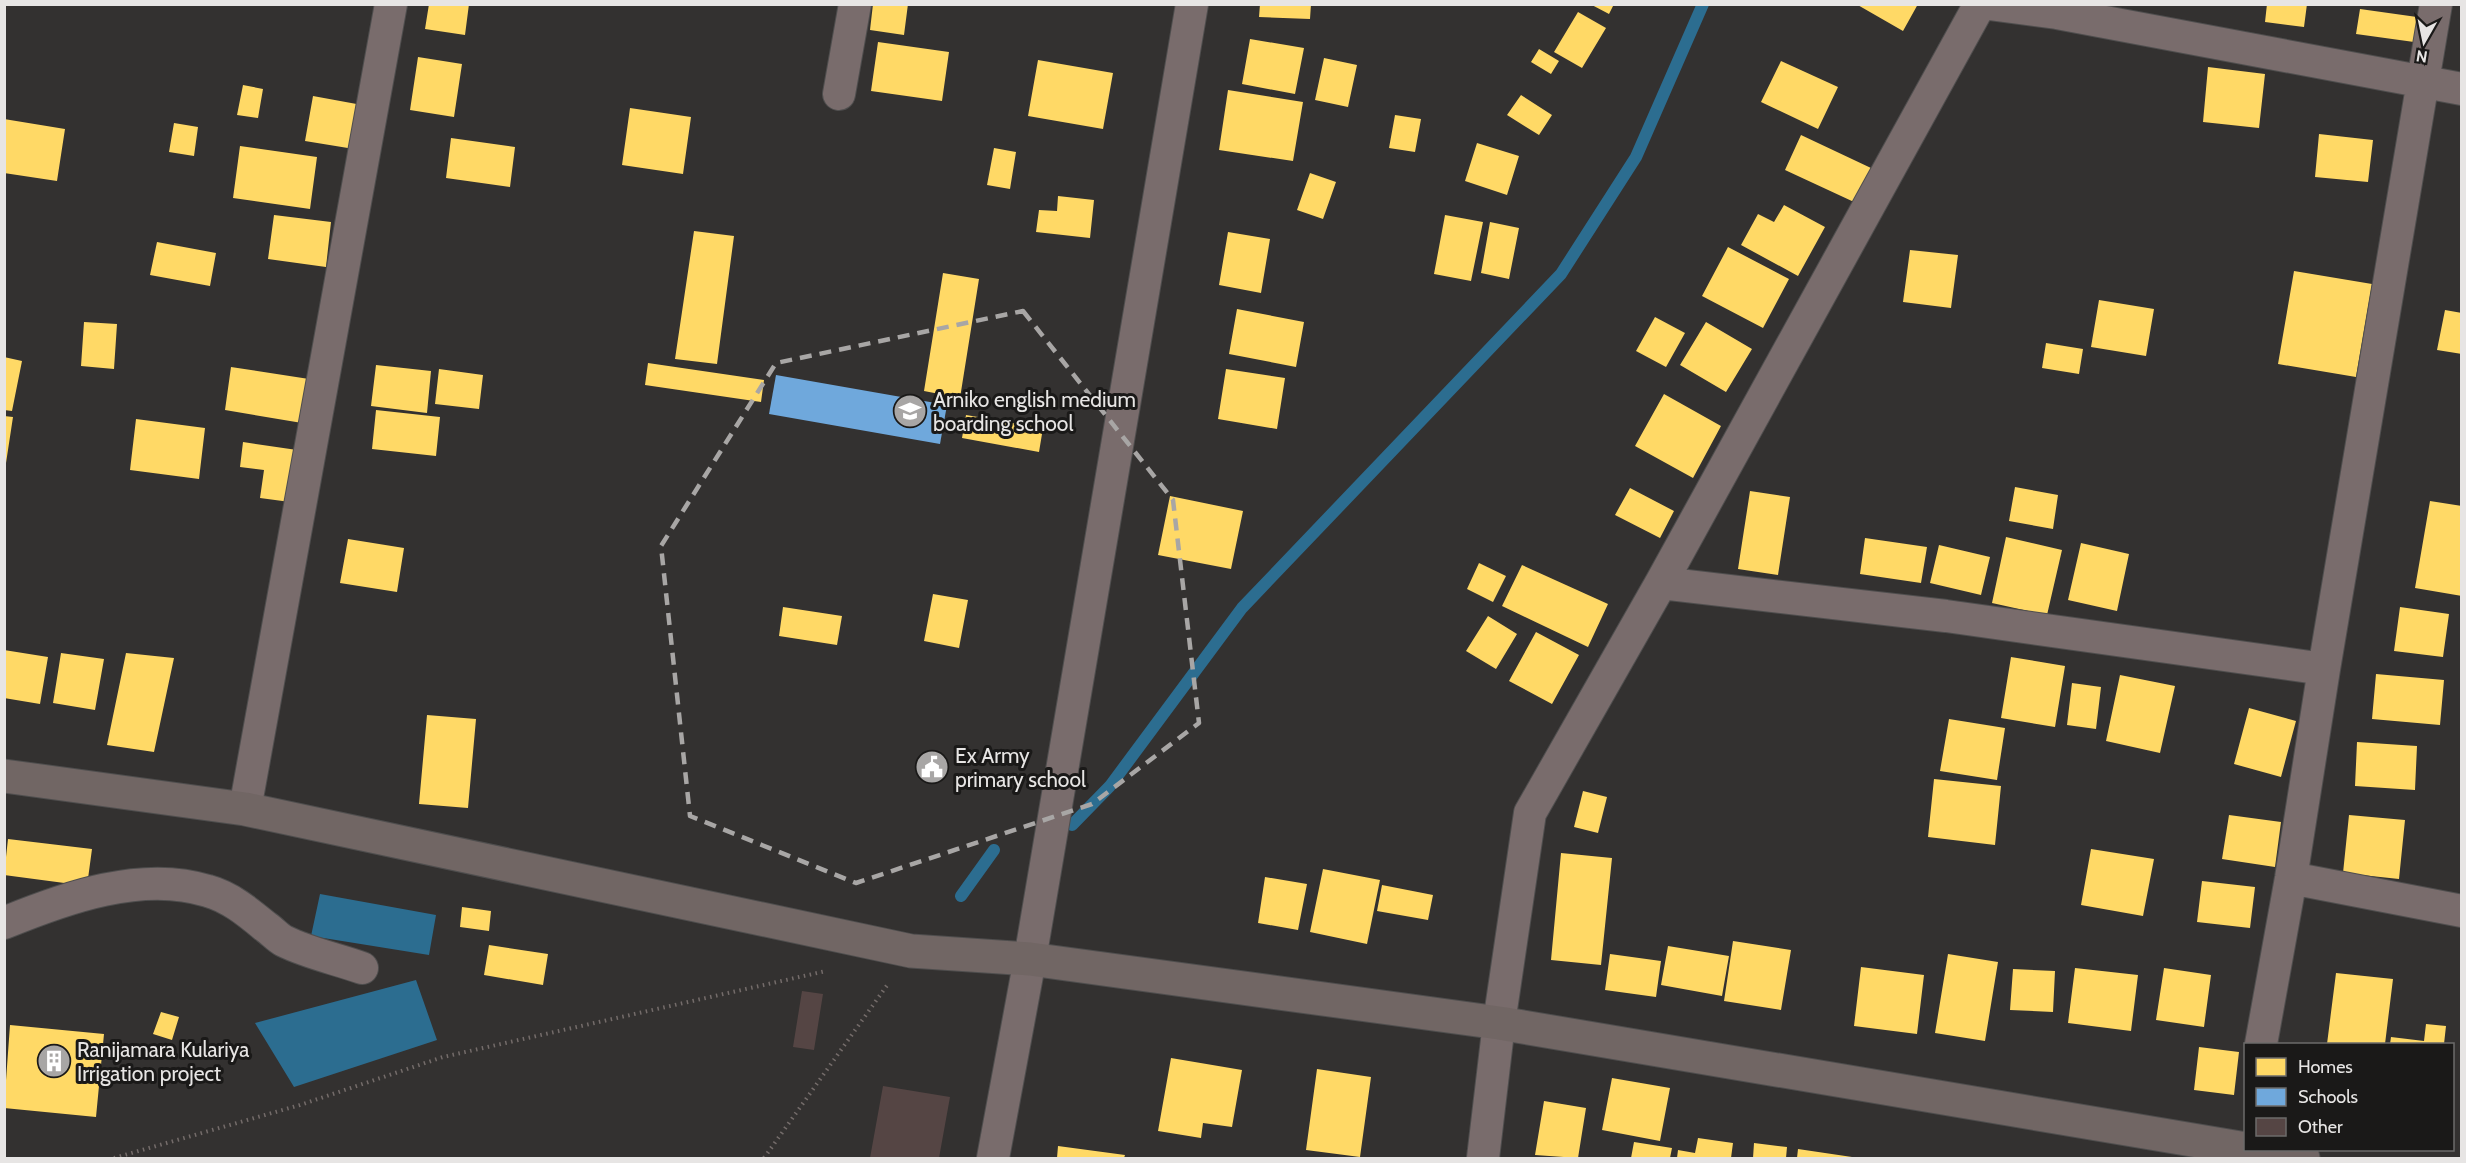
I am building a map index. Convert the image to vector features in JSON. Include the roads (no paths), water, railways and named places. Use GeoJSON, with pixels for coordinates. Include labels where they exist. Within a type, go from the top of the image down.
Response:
{"type":"FeatureCollection","features":[{"type":"Feature","properties":{"kind":"street"},"geometry":{"type":"LineString","coordinates":[[245,809],[391,4]]}},
{"type":"Feature","properties":{"kind":"street"},"geometry":{"type":"LineString","coordinates":[[839,94],[855,4]]}},
{"type":"Feature","properties":{"kind":"street"},"geometry":{"type":"LineString","coordinates":[[993,1158],[1030,959],[1192,4]]}},
{"type":"Feature","properties":{"kind":"street"},"geometry":{"type":"LineString","coordinates":[[1484,1158],[1499,1023],[1530,813],[1661,583],[1980,4]]}},
{"type":"Feature","properties":{"kind":"street"},"geometry":{"type":"LineString","coordinates":[[1989,4],[2058,9],[2462,88]]}},
{"type":"Feature","properties":{"kind":"street"},"geometry":{"type":"LineString","coordinates":[[2261,1043],[2291,878],[2436,4]]}},
{"type":"Feature","properties":{"kind":"street"},"geometry":{"type":"LineString","coordinates":[[1661,583],[1946,616],[2324,669]]}},
{"type":"Feature","properties":{"kind":"street"},"geometry":{"type":"LineString","coordinates":[[4,776],[245,809],[911,951],[1030,959],[1499,1023],[2244,1145]]}},
{"type":"Feature","properties":{"kind":"street"},"geometry":{"type":"LineString","coordinates":[[2291,878],[2462,911]]}},
{"type":"Feature","properties":{"kind":"street"},"geometry":{"type":"LineString","coordinates":[[4,923],[65,899],[101,889],[152,884],[181,886],[208,891],[233,902],[283,940],[362,968]]}},
{"type":"Feature","properties":{"kind":"street"},"geometry":{"type":"LineString","coordinates":[[2272,1151],[2303,1158]]}},
{"type":"Feature","properties":{"kind":"water"},"geometry":{"type":"Polygon","coordinates":[[[320,894],[436,915],[429,955],[311,936],[320,894]]]}},
{"type":"Feature","properties":{"kind":"water"},"geometry":{"type":"Polygon","coordinates":[[[416,980],[437,1040],[294,1087],[255,1023],[416,980]]]}},
{"type":"Feature","properties":{"kind":"waterway"},"geometry":{"type":"LineString","coordinates":[[1072,825],[1110,786],[1242,608],[1561,274],[1636,157],[1703,4]]}},
{"type":"Feature","properties":{"kind":"waterway"},"geometry":{"type":"LineString","coordinates":[[961,896],[994,850]]}},
{"type":"Feature","properties":{"kind":"place","name":"Arniko english medium boarding school"},"geometry":{"type":"Point","coordinates":[910,411]}},
{"type":"Feature","properties":{"kind":"place","name":"Ex Army primary school"},"geometry":{"type":"Point","coordinates":[932,767]}},
{"type":"Feature","properties":{"kind":"place","name":"Ranijamara Kulariya Irrigation project"},"geometry":{"type":"Point","coordinates":[54,1061]}}]}
